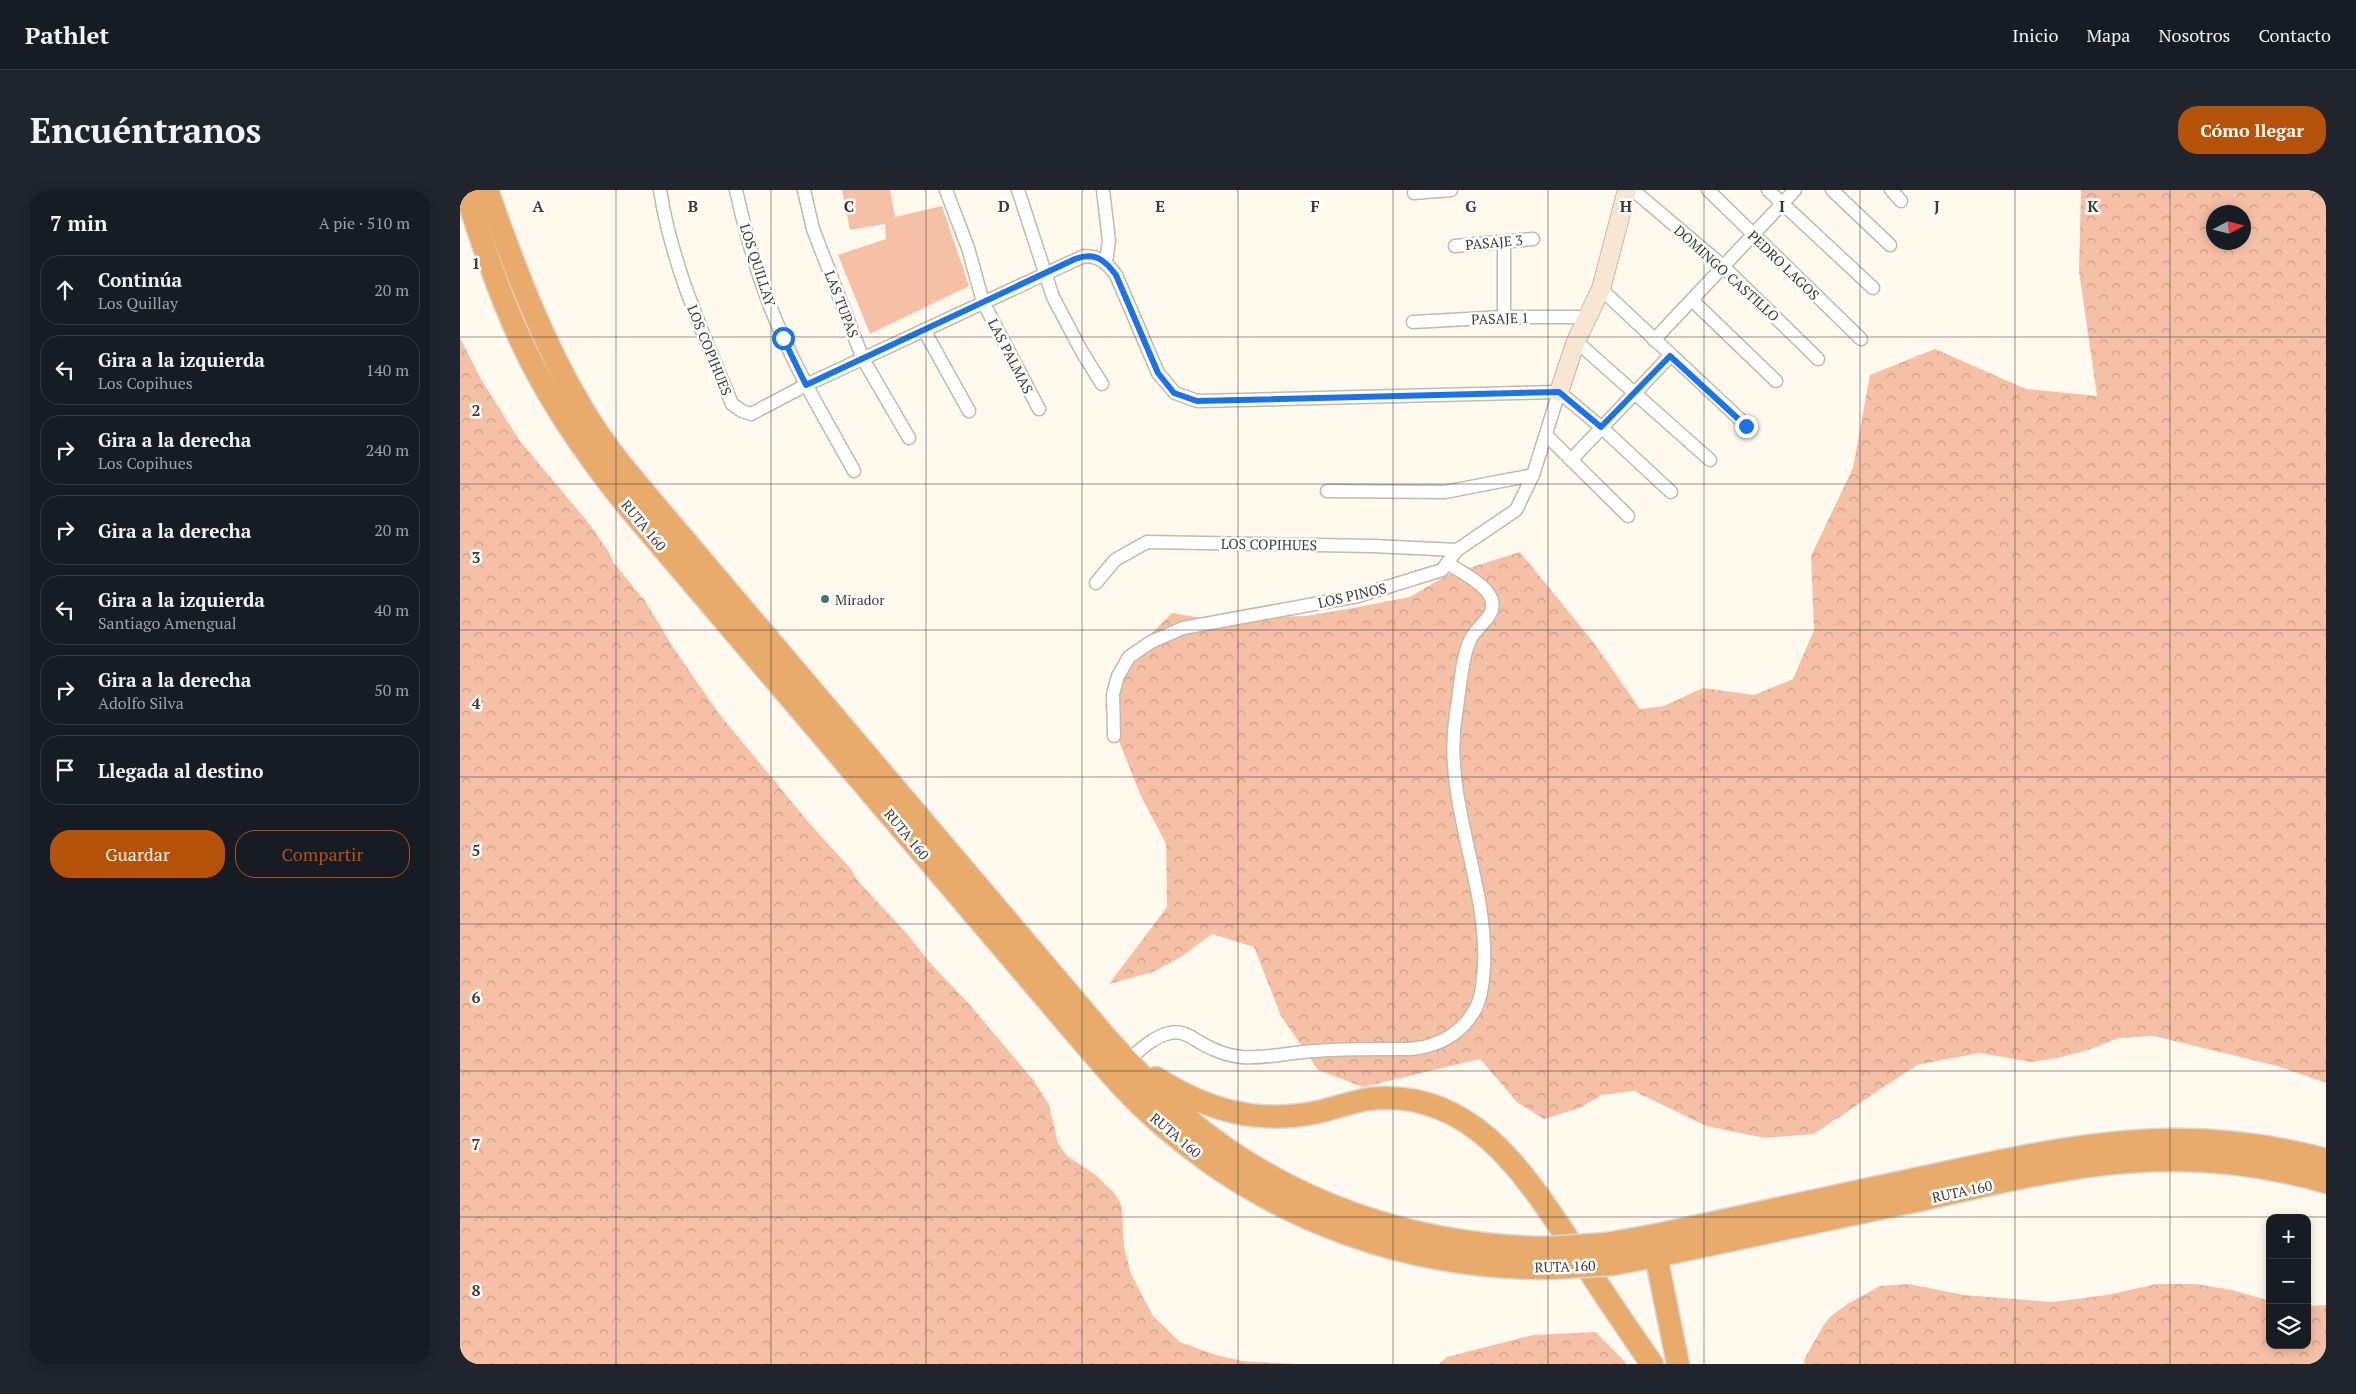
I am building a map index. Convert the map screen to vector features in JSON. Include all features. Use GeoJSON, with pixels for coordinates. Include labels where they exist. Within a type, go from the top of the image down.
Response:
{"type":"FeatureCollection","features":[{"type":"Feature","properties":{"kind":"highway","name":"RUTA 160"},"geometry":{"type":"LineString","coordinates":[[465,190],[499,287],[523,345],[551,397],[603,474],[641,522],[1072,1029],[1140,1104],[1188,1146],[1225,1173],[1279,1204],[1328,1227],[1396,1249],[1447,1260],[1501,1267],[1550,1258],[1610,1254],[1656,1256],[2012,1180],[2107,1163],[2169,1160],[2215,1161],[2276,1170],[2326,1182]]}},
{"type":"Feature","properties":{"kind":"highway","name":"RUTA 160"},"geometry":{"type":"LineString","coordinates":[[487,190],[521,286],[538,325],[569,386],[605,443],[658,510],[1127,1061],[1168,1103],[1215,1141],[1267,1175],[1310,1197],[1370,1221],[1432,1237],[1550,1258]]}},
{"type":"Feature","properties":{"kind":"highway"},"geometry":{"type":"LineString","coordinates":[[1127,1061],[1193,1099],[1239,1114],[1279,1117],[1299,1115],[1369,1099],[1401,1099],[1435,1107],[1470,1123],[1499,1148],[1528,1183],[1652,1364]]}},
{"type":"Feature","properties":{"kind":"highway","name":"RUTA 160"},"geometry":{"type":"LineString","coordinates":[[1610,1254],[1657,1236],[2011,1159],[2101,1143],[2154,1139],[2225,1141],[2275,1148],[2326,1160]]}},
{"type":"Feature","properties":{"kind":"highway"},"geometry":{"type":"LineString","coordinates":[[1656,1256],[1678,1364]]}},
{"type":"Feature","properties":{"kind":"street","name":"LOS COPIHUES"},"geometry":{"type":"LineString","coordinates":[[660,190],[666,226],[681,280],[732,404],[742,411],[751,414],[806,385],[1046,272],[1084,256],[1094,256],[1106,262]]}},
{"type":"Feature","properties":{"kind":"street","name":"LOS QUILLAY"},"geometry":{"type":"LineString","coordinates":[[736,190],[759,272],[783,338],[806,385],[854,471]]}},
{"type":"Feature","properties":{"kind":"street","name":"LAS TUPAS"},"geometry":{"type":"LineString","coordinates":[[804,190],[813,229],[863,359],[910,438]]}},
{"type":"Feature","properties":{"kind":"street","name":"LAS PALMAS"},"geometry":{"type":"LineString","coordinates":[[946,190],[968,248],[983,302],[1039,409]]}},
{"type":"Feature","properties":{"kind":"street"},"geometry":{"type":"LineString","coordinates":[[1018,190],[1053,297],[1082,352],[1102,384]]}},
{"type":"Feature","properties":{"kind":"street"},"geometry":{"type":"LineString","coordinates":[[1103,190],[1109,241],[1106,262],[1116,275],[1158,373],[1174,393],[1197,401],[1559,392],[1601,427],[1671,492]]}},
{"type":"Feature","properties":{"kind":"street"},"geometry":{"type":"LineString","coordinates":[[1414,193],[1451,190]]}},
{"type":"Feature","properties":{"kind":"street"},"geometry":{"type":"LineString","coordinates":[[1559,392],[1576,341],[1601,289],[1627,190]]}},
{"type":"Feature","properties":{"kind":"street","name":"DOMINGO CASTILLO"},"geometry":{"type":"LineString","coordinates":[[1633,190],[1724,267],[1818,359]]}},
{"type":"Feature","properties":{"kind":"street","name":"PEDRO LAGOS"},"geometry":{"type":"LineString","coordinates":[[1708,190],[1861,339]]}},
{"type":"Feature","properties":{"kind":"street"},"geometry":{"type":"LineString","coordinates":[[1768,190],[1873,288]]}},
{"type":"Feature","properties":{"kind":"street"},"geometry":{"type":"LineString","coordinates":[[1654,340],[1795,190]]}},
{"type":"Feature","properties":{"kind":"street"},"geometry":{"type":"LineString","coordinates":[[1832,190],[1890,245]]}},
{"type":"Feature","properties":{"kind":"street"},"geometry":{"type":"LineString","coordinates":[[1891,190],[1901,201]]}},
{"type":"Feature","properties":{"kind":"street","name":"PASAJE 3"},"geometry":{"type":"LineString","coordinates":[[1455,246],[1533,239]]}},
{"type":"Feature","properties":{"kind":"street"},"geometry":{"type":"LineString","coordinates":[[1504,242],[1504,316]]}},
{"type":"Feature","properties":{"kind":"street"},"geometry":{"type":"LineString","coordinates":[[1601,289],[1746,426]]}},
{"type":"Feature","properties":{"kind":"street"},"geometry":{"type":"LineString","coordinates":[[1692,300],[1776,381]]}},
{"type":"Feature","properties":{"kind":"street","name":"PASAJE 1"},"geometry":{"type":"LineString","coordinates":[[1413,322],[1504,316],[1587,317]]}},
{"type":"Feature","properties":{"kind":"street"},"geometry":{"type":"LineString","coordinates":[[924,330],[969,411]]}},
{"type":"Feature","properties":{"kind":"street"},"geometry":{"type":"LineString","coordinates":[[1576,341],[1635,391],[1710,460]]}},
{"type":"Feature","properties":{"kind":"street"},"geometry":{"type":"LineString","coordinates":[[1571,460],[1670,356]]}},
{"type":"Feature","properties":{"kind":"street","name":"LOS PINOS"},"geometry":{"type":"LineString","coordinates":[[1114,736],[1113,694],[1118,676],[1129,658],[1151,642],[1183,628],[1358,596],[1442,570],[1458,550],[1516,510],[1533,475],[1559,392]]}},
{"type":"Feature","properties":{"kind":"street"},"geometry":{"type":"LineString","coordinates":[[1546,436],[1628,516]]}},
{"type":"Feature","properties":{"kind":"street"},"geometry":{"type":"LineString","coordinates":[[1327,491],[1445,492],[1533,475]]}},
{"type":"Feature","properties":{"kind":"street","name":"LOS COPIHUES"},"geometry":{"type":"LineString","coordinates":[[1096,583],[1115,560],[1147,542],[1364,546],[1458,550]]}},
{"type":"Feature","properties":{"kind":"street"},"geometry":{"type":"LineString","coordinates":[[1127,1061],[1148,1044],[1171,1032],[1184,1034],[1211,1049],[1242,1057],[1315,1051],[1409,1049],[1429,1046],[1446,1039],[1460,1029],[1471,1017],[1478,1003],[1483,982],[1484,952],[1480,910],[1458,799],[1454,725],[1471,638],[1490,614],[1492,605],[1490,597],[1481,584],[1447,564]]}},
{"type":"Feature","properties":{"kind":"green space"},"geometry":{"type":"Polygon","coordinates":[[[842,190],[890,190],[895,217],[942,206],[969,286],[870,334],[838,255],[886,239],[885,224],[850,230],[842,190]]]}},
{"type":"Feature","properties":{"kind":"green space"},"geometry":{"type":"Polygon","coordinates":[[[2081,190],[2326,190],[2326,1083],[2277,1066],[2154,1036],[2119,1038],[2088,1050],[2058,1058],[2032,1062],[1979,1053],[1917,1065],[1814,1134],[1765,1138],[1706,1126],[1634,1091],[1602,1095],[1580,1108],[1544,1119],[1518,1103],[1480,1059],[1363,1087],[1318,1070],[1281,1016],[1254,947],[1212,934],[1181,957],[1153,972],[1109,984],[1167,907],[1166,844],[1140,794],[1105,706],[1133,652],[1172,613],[1208,619],[1306,616],[1353,608],[1410,597],[1447,575],[1520,552],[1594,643],[1640,709],[1664,706],[1703,688],[1754,695],[1793,679],[1814,630],[1811,556],[1853,468],[1870,375],[1935,349],[2026,389],[2097,396],[2079,271],[2081,190]]]}},
{"type":"Feature","properties":{"kind":"green space"},"geometry":{"type":"Polygon","coordinates":[[[460,338],[482,381],[520,441],[587,521],[609,552],[614,563],[645,601],[675,650],[720,715],[810,824],[851,869],[858,881],[970,1005],[1034,1081],[1049,1105],[1058,1143],[1066,1155],[1097,1176],[1116,1195],[1122,1207],[1124,1247],[1131,1274],[1153,1316],[1180,1342],[1216,1355],[1242,1361],[1296,1364],[460,1364],[460,338]]]}},
{"type":"Feature","properties":{"kind":"green space"},"geometry":{"type":"Polygon","coordinates":[[[1909,1284],[1963,1295],[2052,1302],[2107,1295],[2157,1284],[2196,1284],[2232,1290],[2266,1300],[2266,1349],[2311,1349],[2311,1306],[2326,1305],[2326,1364],[1804,1364],[1805,1358],[1830,1317],[1849,1303],[1880,1286],[1909,1284]]]}},
{"type":"Feature","properties":{"kind":"green space"},"geometry":{"type":"Polygon","coordinates":[[[1596,1332],[1627,1364],[1439,1364],[1447,1357],[1533,1335],[1596,1332]]]}},
{"type":"Feature","properties":{"kind":"place","name":"Mirador"},"geometry":{"type":"Point","coordinates":[825,599]}},
{"type":"Feature","properties":{"kind":"route"},"geometry":{"type":"LineString","coordinates":[[783,338],[806,385],[1075,259],[1084,256],[1094,256],[1106,262],[1116,275],[1158,373],[1174,393],[1197,401],[1559,392],[1601,427],[1670,356],[1746,426]]}}]}
